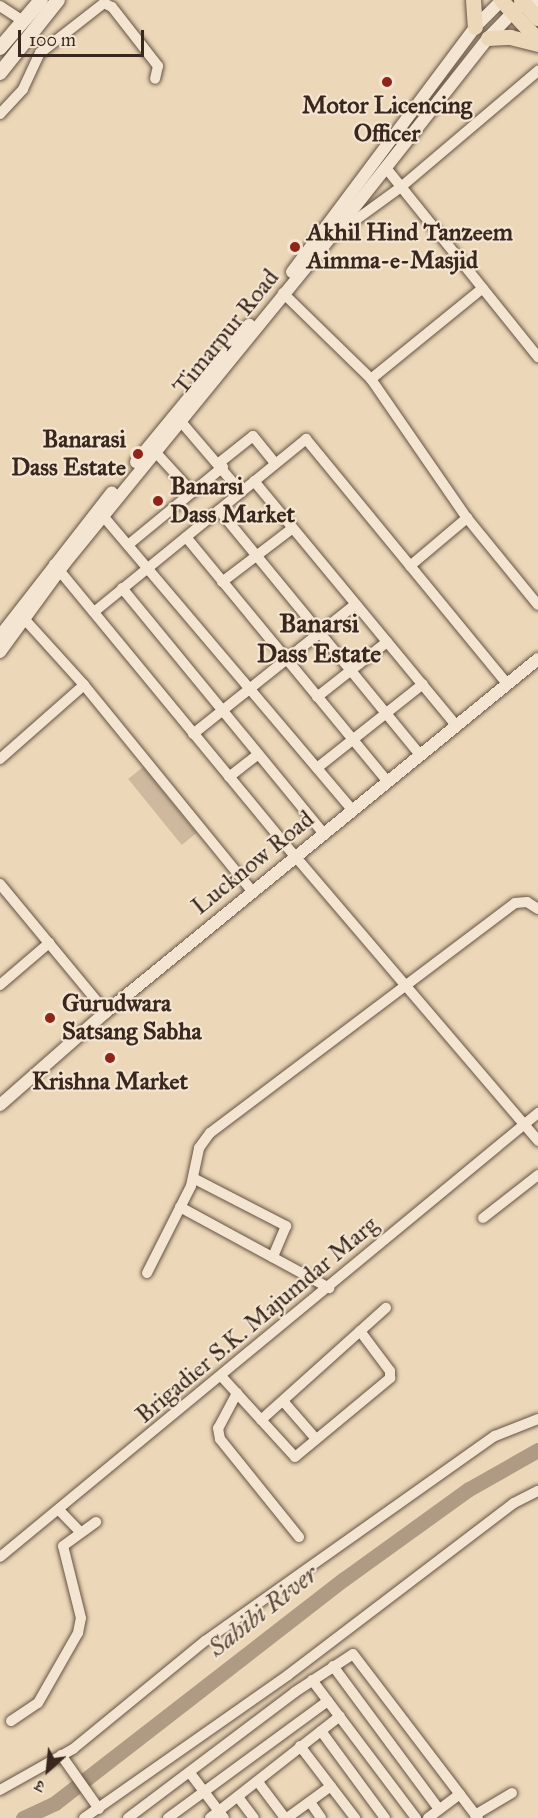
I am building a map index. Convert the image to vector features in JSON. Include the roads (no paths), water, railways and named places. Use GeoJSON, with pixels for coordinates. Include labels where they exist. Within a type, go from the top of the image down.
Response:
{"type":"FeatureCollection","features":[{"type":"Feature","properties":{"kind":"main road"},"geometry":{"type":"LineString","coordinates":[[0,48],[41,0]]}},
{"type":"Feature","properties":{"kind":"main road"},"geometry":{"type":"LineString","coordinates":[[0,73],[58,0]]}},
{"type":"Feature","properties":{"kind":"main road"},"geometry":{"type":"LineString","coordinates":[[473,0],[475,27]]}},
{"type":"Feature","properties":{"kind":"main road"},"geometry":{"type":"LineString","coordinates":[[517,2],[538,18]]}},
{"type":"Feature","properties":{"kind":"main road"},"geometry":{"type":"LineString","coordinates":[[517,2],[538,42]]}},
{"type":"Feature","properties":{"kind":"main road"},"geometry":{"type":"LineString","coordinates":[[488,38],[510,37],[538,42]]}},
{"type":"Feature","properties":{"kind":"street","name":"Timarpur Road"},"geometry":{"type":"LineString","coordinates":[[327,234],[475,27],[517,2]]}},
{"type":"Feature","properties":{"kind":"street","name":"Timarpur Road"},"geometry":{"type":"LineString","coordinates":[[0,636],[20,615],[56,567],[327,234],[386,168],[517,2]]}},
{"type":"Feature","properties":{"kind":"street"},"geometry":{"type":"LineString","coordinates":[[0,114],[23,88],[40,53],[104,3],[112,7],[158,66],[155,79]]}},
{"type":"Feature","properties":{"kind":"street"},"geometry":{"type":"LineString","coordinates":[[0,6],[23,21]]}},
{"type":"Feature","properties":{"kind":"street"},"geometry":{"type":"LineString","coordinates":[[327,234],[401,187],[538,71]]}},
{"type":"Feature","properties":{"kind":"street"},"geometry":{"type":"LineString","coordinates":[[386,168],[538,357]]}},
{"type":"Feature","properties":{"kind":"street"},"geometry":{"type":"LineString","coordinates":[[371,379],[483,288]]}},
{"type":"Feature","properties":{"kind":"street"},"geometry":{"type":"LineString","coordinates":[[281,291],[371,379],[467,518],[538,605]]}},
{"type":"Feature","properties":{"kind":"street"},"geometry":{"type":"LineString","coordinates":[[177,418],[221,465],[241,492]]}},
{"type":"Feature","properties":{"kind":"street"},"geometry":{"type":"LineString","coordinates":[[128,545],[192,492],[253,436],[275,463]]}},
{"type":"Feature","properties":{"kind":"street"},"geometry":{"type":"LineString","coordinates":[[94,612],[303,439],[308,441],[507,684]]}},
{"type":"Feature","properties":{"kind":"street"},"geometry":{"type":"LineString","coordinates":[[153,448],[192,492]]}},
{"type":"Feature","properties":{"kind":"street"},"geometry":{"type":"LineString","coordinates":[[254,481],[456,725]]}},
{"type":"Feature","properties":{"kind":"street"},"geometry":{"type":"LineString","coordinates":[[219,510],[420,755]]}},
{"type":"Feature","properties":{"kind":"street"},"geometry":{"type":"LineString","coordinates":[[100,513],[352,810]]}},
{"type":"Feature","properties":{"kind":"street"},"geometry":{"type":"LineString","coordinates":[[410,566],[467,518]]}},
{"type":"Feature","properties":{"kind":"street"},"geometry":{"type":"LineString","coordinates":[[222,582],[293,528]]}},
{"type":"Feature","properties":{"kind":"street"},"geometry":{"type":"LineString","coordinates":[[186,537],[387,781]]}},
{"type":"Feature","properties":{"kind":"street"},"geometry":{"type":"LineString","coordinates":[[56,567],[295,856],[538,1141]]}},
{"type":"Feature","properties":{"kind":"street"},"geometry":{"type":"LineString","coordinates":[[123,588],[322,833]]}},
{"type":"Feature","properties":{"kind":"street"},"geometry":{"type":"LineString","coordinates":[[193,734],[356,604]]}},
{"type":"Feature","properties":{"kind":"street"},"geometry":{"type":"LineString","coordinates":[[20,615],[84,685],[252,891]]}},
{"type":"Feature","properties":{"kind":"street","name":"Timarpur Road"},"geometry":{"type":"LineString","coordinates":[[0,652],[20,615]]}},
{"type":"Feature","properties":{"kind":"street"},"geometry":{"type":"LineString","coordinates":[[317,697],[387,642]]}},
{"type":"Feature","properties":{"kind":"street","name":"Lucknow Road"},"geometry":{"type":"LineString","coordinates":[[0,1105],[106,1012],[322,833],[538,659]]}},
{"type":"Feature","properties":{"kind":"street"},"geometry":{"type":"LineString","coordinates":[[317,768],[423,684]]}},
{"type":"Feature","properties":{"kind":"street"},"geometry":{"type":"LineString","coordinates":[[0,759],[84,685]]}},
{"type":"Feature","properties":{"kind":"street"},"geometry":{"type":"LineString","coordinates":[[229,777],[258,754]]}},
{"type":"Feature","properties":{"kind":"street"},"geometry":{"type":"LineString","coordinates":[[0,884],[106,1012]]}},
{"type":"Feature","properties":{"kind":"street"},"geometry":{"type":"LineString","coordinates":[[147,1273],[193,1178],[199,1148],[210,1134],[515,903],[527,902],[538,909]]}},
{"type":"Feature","properties":{"kind":"street"},"geometry":{"type":"LineString","coordinates":[[0,985],[49,944]]}},
{"type":"Feature","properties":{"kind":"street","name":"Brigadier S.K. Majumdar Marg"},"geometry":{"type":"LineString","coordinates":[[0,1557],[60,1511],[538,1113]]}},
{"type":"Feature","properties":{"kind":"street"},"geometry":{"type":"LineString","coordinates":[[483,1218],[538,1175]]}},
{"type":"Feature","properties":{"kind":"street"},"geometry":{"type":"LineString","coordinates":[[193,1178],[286,1226],[273,1257]]}},
{"type":"Feature","properties":{"kind":"street"},"geometry":{"type":"LineString","coordinates":[[180,1207],[329,1288]]}},
{"type":"Feature","properties":{"kind":"street"},"geometry":{"type":"LineString","coordinates":[[261,1420],[386,1308]]}},
{"type":"Feature","properties":{"kind":"street"},"geometry":{"type":"LineString","coordinates":[[222,1377],[290,1456],[298,1456],[391,1375],[360,1331]]}},
{"type":"Feature","properties":{"kind":"street"},"geometry":{"type":"LineString","coordinates":[[237,1393],[218,1428],[220,1438],[299,1537]]}},
{"type":"Feature","properties":{"kind":"street"},"geometry":{"type":"LineString","coordinates":[[283,1401],[316,1439]]}},
{"type":"Feature","properties":{"kind":"street"},"geometry":{"type":"LineString","coordinates":[[0,1790],[61,1755],[205,1641],[485,1443],[538,1419]]}},
{"type":"Feature","properties":{"kind":"street"},"geometry":{"type":"LineString","coordinates":[[84,1818],[97,1806],[288,1675],[514,1503],[538,1491]]}},
{"type":"Feature","properties":{"kind":"street"},"geometry":{"type":"LineString","coordinates":[[60,1511],[80,1532]]}},
{"type":"Feature","properties":{"kind":"street"},"geometry":{"type":"LineString","coordinates":[[11,1721],[38,1702],[81,1626],[63,1546],[96,1522]]}},
{"type":"Feature","properties":{"kind":"street"},"geometry":{"type":"LineString","coordinates":[[128,1818],[312,1680],[351,1654],[356,1656],[476,1816],[512,1792]]}},
{"type":"Feature","properties":{"kind":"street"},"geometry":{"type":"LineString","coordinates":[[333,1666],[439,1809]]}},
{"type":"Feature","properties":{"kind":"street"},"geometry":{"type":"LineString","coordinates":[[312,1680],[416,1818]]}},
{"type":"Feature","properties":{"kind":"street"},"geometry":{"type":"LineString","coordinates":[[168,1818],[328,1701]]}},
{"type":"Feature","properties":{"kind":"street"},"geometry":{"type":"LineString","coordinates":[[190,1773],[218,1816],[300,1746],[340,1716]]}},
{"type":"Feature","properties":{"kind":"street"},"geometry":{"type":"LineString","coordinates":[[321,1731],[385,1818]]}},
{"type":"Feature","properties":{"kind":"street"},"geometry":{"type":"LineString","coordinates":[[300,1746],[355,1818]]}},
{"type":"Feature","properties":{"kind":"street"},"geometry":{"type":"LineString","coordinates":[[61,1755],[97,1806]]}},
{"type":"Feature","properties":{"kind":"street"},"geometry":{"type":"LineString","coordinates":[[258,1782],[286,1818],[331,1786]]}},
{"type":"Feature","properties":{"kind":"street"},"geometry":{"type":"LineString","coordinates":[[428,1818],[460,1794]]}},
{"type":"Feature","properties":{"kind":"street"},"geometry":{"type":"LineString","coordinates":[[238,1797],[254,1818]]}},
{"type":"Feature","properties":{"kind":"street"},"geometry":{"type":"LineString","coordinates":[[310,1802],[321,1818]]}},
{"type":"Feature","properties":{"kind":"waterway","name":"Sahibi River"},"geometry":{"type":"LineString","coordinates":[[23,1818],[55,1803],[344,1579],[469,1489],[538,1450]]}},
{"type":"Feature","properties":{"kind":"place","name":"Motor Licencing Officer"},"geometry":{"type":"Point","coordinates":[387,82]}},
{"type":"Feature","properties":{"kind":"place","name":"Akhil Hind Tanzeem Aimma-e-Masjid"},"geometry":{"type":"Point","coordinates":[295,247]}},
{"type":"Feature","properties":{"kind":"place","name":"Banarasi Dass Estate"},"geometry":{"type":"Point","coordinates":[138,454]}},
{"type":"Feature","properties":{"kind":"place","name":"Banarsi Dass Market"},"geometry":{"type":"Point","coordinates":[158,501]}},
{"type":"Feature","properties":{"kind":"place","name":"Gurudwara Satsang Sabha"},"geometry":{"type":"Point","coordinates":[50,1018]}},
{"type":"Feature","properties":{"kind":"place","name":"Krishna Market"},"geometry":{"type":"Point","coordinates":[110,1058]}},
{"type":"Feature","properties":{"kind":"district","name":"Banarsi Dass Estate"},"geometry":{"type":"Point","coordinates":[319,639]}}]}
